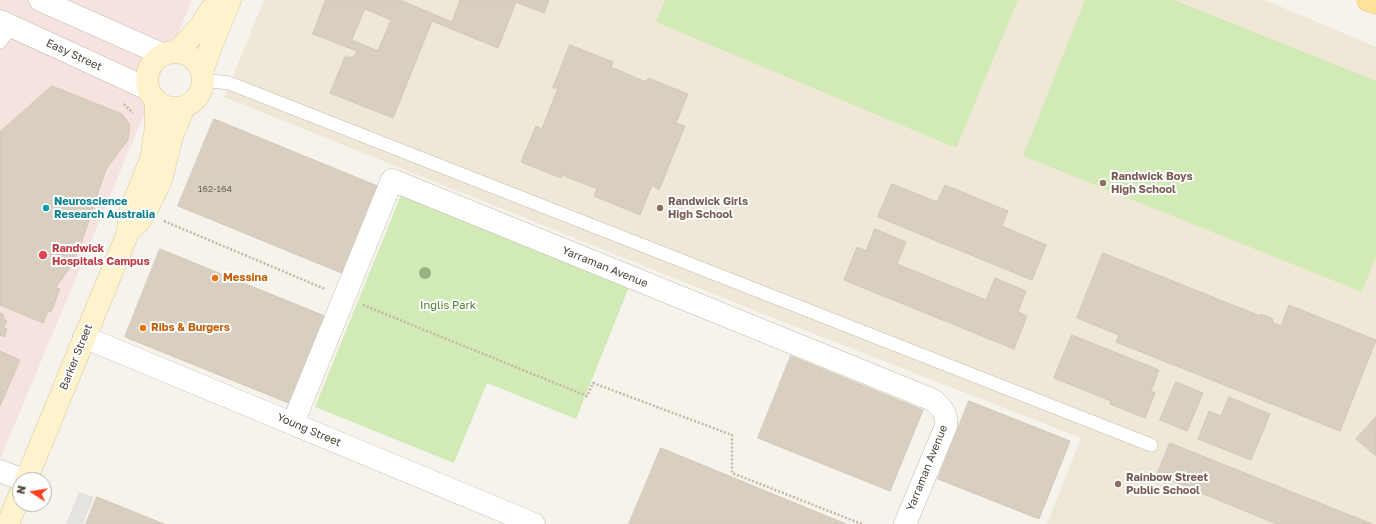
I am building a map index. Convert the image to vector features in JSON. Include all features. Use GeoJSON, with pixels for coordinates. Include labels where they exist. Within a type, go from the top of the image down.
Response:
{"type":"FeatureCollection","features":[{"type":"Feature","properties":{"kind":"main road"},"geometry":{"type":"LineString","coordinates":[[218,0],[198,29],[171,54],[157,59],[151,65],[147,81],[152,94],[158,103],[166,107],[184,107],[192,103],[198,97],[202,89],[203,76],[210,49],[230,0]]}},
{"type":"Feature","properties":{"kind":"main road"},"geometry":{"type":"LineString","coordinates":[[1368,0],[1376,3]]}},
{"type":"Feature","properties":{"kind":"main road"},"geometry":{"type":"LineString","coordinates":[[171,54],[191,58],[198,64],[203,76]]}},
{"type":"Feature","properties":{"kind":"main road","name":"Barker Street"},"geometry":{"type":"LineString","coordinates":[[27,472],[127,235],[132,209],[151,158],[156,127],[152,94]]}},
{"type":"Feature","properties":{"kind":"main road","name":"Barker Street"},"geometry":{"type":"LineString","coordinates":[[127,235],[144,215],[161,180],[172,136],[184,107]]}},
{"type":"Feature","properties":{"kind":"main road"},"geometry":{"type":"LineString","coordinates":[[8,524],[13,512]]}},
{"type":"Feature","properties":{"kind":"street"},"geometry":{"type":"LineString","coordinates":[[40,0],[171,54]]}},
{"type":"Feature","properties":{"kind":"street","name":"Easy Street"},"geometry":{"type":"LineString","coordinates":[[4,30],[152,94]]}},
{"type":"Feature","properties":{"kind":"street","name":"Yarraman Avenue"},"geometry":{"type":"LineString","coordinates":[[293,423],[392,180],[933,400],[943,408],[947,418],[946,426],[904,524]]}},
{"type":"Feature","properties":{"kind":"street","name":"Young Street"},"geometry":{"type":"LineString","coordinates":[[84,337],[293,423],[524,522]]}},
{"type":"Feature","properties":{"kind":"street"},"geometry":{"type":"LineString","coordinates":[[0,471],[12,476]]}},
{"type":"Feature","properties":{"kind":"lane"},"geometry":{"type":"LineString","coordinates":[[203,76],[229,84],[1151,445]]}},
{"type":"Feature","properties":{"kind":"path"},"geometry":{"type":"LineString","coordinates":[[119,101],[126,105],[135,114]]}},
{"type":"Feature","properties":{"kind":"path"},"geometry":{"type":"LineString","coordinates":[[164,221],[344,298],[587,396],[593,383],[732,435],[732,473],[862,524]]}},
{"type":"Feature","properties":{"kind":"shaded area","name":"Randwick Hospitals Campus"},"geometry":{"type":"Polygon","coordinates":[[[0,0],[192,0],[1,457],[0,457],[0,0]]]}},
{"type":"Feature","properties":{"kind":"shaded area","name":"Randwick Boys High School"},"geometry":{"type":"Polygon","coordinates":[[[264,0],[1265,0],[1376,47],[1376,524],[1047,524],[1081,438],[776,319],[224,97],[264,0]]]}},
{"type":"Feature","properties":{"kind":"shaded area"},"geometry":{"type":"Polygon","coordinates":[[[79,492],[94,497],[83,524],[66,524],[79,492]]]}},
{"type":"Feature","properties":{"kind":"green space"},"geometry":{"type":"Polygon","coordinates":[[[665,0],[1018,0],[956,148],[656,22],[665,0]]]}},
{"type":"Feature","properties":{"kind":"green space"},"geometry":{"type":"Polygon","coordinates":[[[1085,0],[1174,0],[1376,81],[1376,256],[1362,292],[1023,156],[1085,0]]]}},
{"type":"Feature","properties":{"kind":"green space","name":"Inglis Park"},"geometry":{"type":"Polygon","coordinates":[[[401,195],[629,287],[576,419],[487,383],[454,463],[315,407],[401,195]]]}},
{"type":"Feature","properties":{"kind":"building"},"geometry":{"type":"Polygon","coordinates":[[[326,0],[400,0],[452,22],[460,0],[549,0],[544,13],[516,2],[498,48],[432,21],[393,118],[330,93],[345,57],[354,57],[357,51],[313,34],[326,0]],[[365,9],[352,40],[378,51],[391,20],[365,9]]]}},
{"type":"Feature","properties":{"kind":"building"},"geometry":{"type":"Polygon","coordinates":[[[570,45],[613,62],[611,67],[646,82],[648,78],[688,94],[676,123],[685,126],[659,190],[652,185],[640,215],[594,196],[597,189],[562,175],[561,178],[521,162],[536,126],[542,129],[558,88],[553,88],[570,45]]]}},
{"type":"Feature","properties":{"kind":"building","name":"Neuroscience Research Australia"},"geometry":{"type":"Polygon","coordinates":[[[52,86],[122,114],[130,125],[128,140],[106,169],[80,247],[71,266],[56,288],[60,289],[51,312],[48,311],[43,323],[0,305],[0,132],[52,86]]]}},
{"type":"Feature","properties":{"kind":"building"},"geometry":{"type":"Polygon","coordinates":[[[214,119],[380,187],[344,274],[178,206],[214,119]]]}},
{"type":"Feature","properties":{"kind":"building"},"geometry":{"type":"Polygon","coordinates":[[[892,184],[937,202],[945,185],[1008,211],[1002,226],[1046,245],[1032,280],[878,217],[892,184]]]}},
{"type":"Feature","properties":{"kind":"building"},"geometry":{"type":"Polygon","coordinates":[[[875,229],[906,242],[897,264],[986,300],[995,278],[1026,291],[1018,312],[1027,316],[1014,349],[844,280],[857,247],[866,251],[875,229]]]}},
{"type":"Feature","properties":{"kind":"building"},"geometry":{"type":"Polygon","coordinates":[[[160,249],[327,317],[291,404],[125,337],[160,249]]]}},
{"type":"Feature","properties":{"kind":"building"},"geometry":{"type":"Polygon","coordinates":[[[1103,253],[1260,316],[1261,314],[1273,319],[1272,322],[1281,326],[1289,305],[1376,340],[1340,431],[1116,342],[1119,335],[1077,318],[1103,253]]]}},
{"type":"Feature","properties":{"kind":"building"},"geometry":{"type":"Polygon","coordinates":[[[0,313],[4,315],[3,319],[7,321],[4,328],[7,329],[4,337],[0,335],[0,313]]]}},
{"type":"Feature","properties":{"kind":"building"},"geometry":{"type":"Polygon","coordinates":[[[1072,335],[1159,370],[1151,391],[1155,393],[1145,418],[1110,404],[1111,401],[1054,378],[1072,335]]]}},
{"type":"Feature","properties":{"kind":"building"},"geometry":{"type":"Polygon","coordinates":[[[0,351],[20,360],[0,406],[0,351]]]}},
{"type":"Feature","properties":{"kind":"building"},"geometry":{"type":"Polygon","coordinates":[[[791,356],[923,410],[890,491],[758,438],[791,356]]]}},
{"type":"Feature","properties":{"kind":"building"},"geometry":{"type":"Polygon","coordinates":[[[1176,382],[1203,393],[1187,431],[1160,420],[1176,382]]]}},
{"type":"Feature","properties":{"kind":"building"},"geometry":{"type":"Polygon","coordinates":[[[1229,397],[1270,414],[1251,460],[1198,439],[1209,411],[1221,416],[1229,397]]]}},
{"type":"Feature","properties":{"kind":"building"},"geometry":{"type":"Polygon","coordinates":[[[969,401],[1070,441],[1039,519],[938,479],[969,401]]]}},
{"type":"Feature","properties":{"kind":"building"},"geometry":{"type":"Polygon","coordinates":[[[1376,417],[1376,456],[1356,439],[1376,417]]]}},
{"type":"Feature","properties":{"kind":"building"},"geometry":{"type":"Polygon","coordinates":[[[1170,443],[1372,524],[1277,524],[1157,475],[1170,443]]]}},
{"type":"Feature","properties":{"kind":"building"},"geometry":{"type":"Polygon","coordinates":[[[661,448],[846,524],[629,524],[661,448]]]}},
{"type":"Feature","properties":{"kind":"building"},"geometry":{"type":"Polygon","coordinates":[[[97,497],[164,524],[86,524],[97,497]]]}},
{"type":"Feature","properties":{"kind":"place","name":"Randwick Boys High School"},"geometry":{"type":"Point","coordinates":[1103,183]}},
{"type":"Feature","properties":{"kind":"place","name":"Neuroscience Research Australia"},"geometry":{"type":"Point","coordinates":[46,208]}},
{"type":"Feature","properties":{"kind":"place","name":"Randwick Girls High School"},"geometry":{"type":"Point","coordinates":[660,208]}},
{"type":"Feature","properties":{"kind":"place","name":"Randwick Hospitals Campus"},"geometry":{"type":"Point","coordinates":[43,255]}},
{"type":"Feature","properties":{"kind":"place","name":"Messina"},"geometry":{"type":"Point","coordinates":[215,278]}},
{"type":"Feature","properties":{"kind":"place","name":"Ribs & Burgers"},"geometry":{"type":"Point","coordinates":[143,328]}},
{"type":"Feature","properties":{"kind":"place","name":"Rainbow Street Public School"},"geometry":{"type":"Point","coordinates":[1118,484]}}]}
